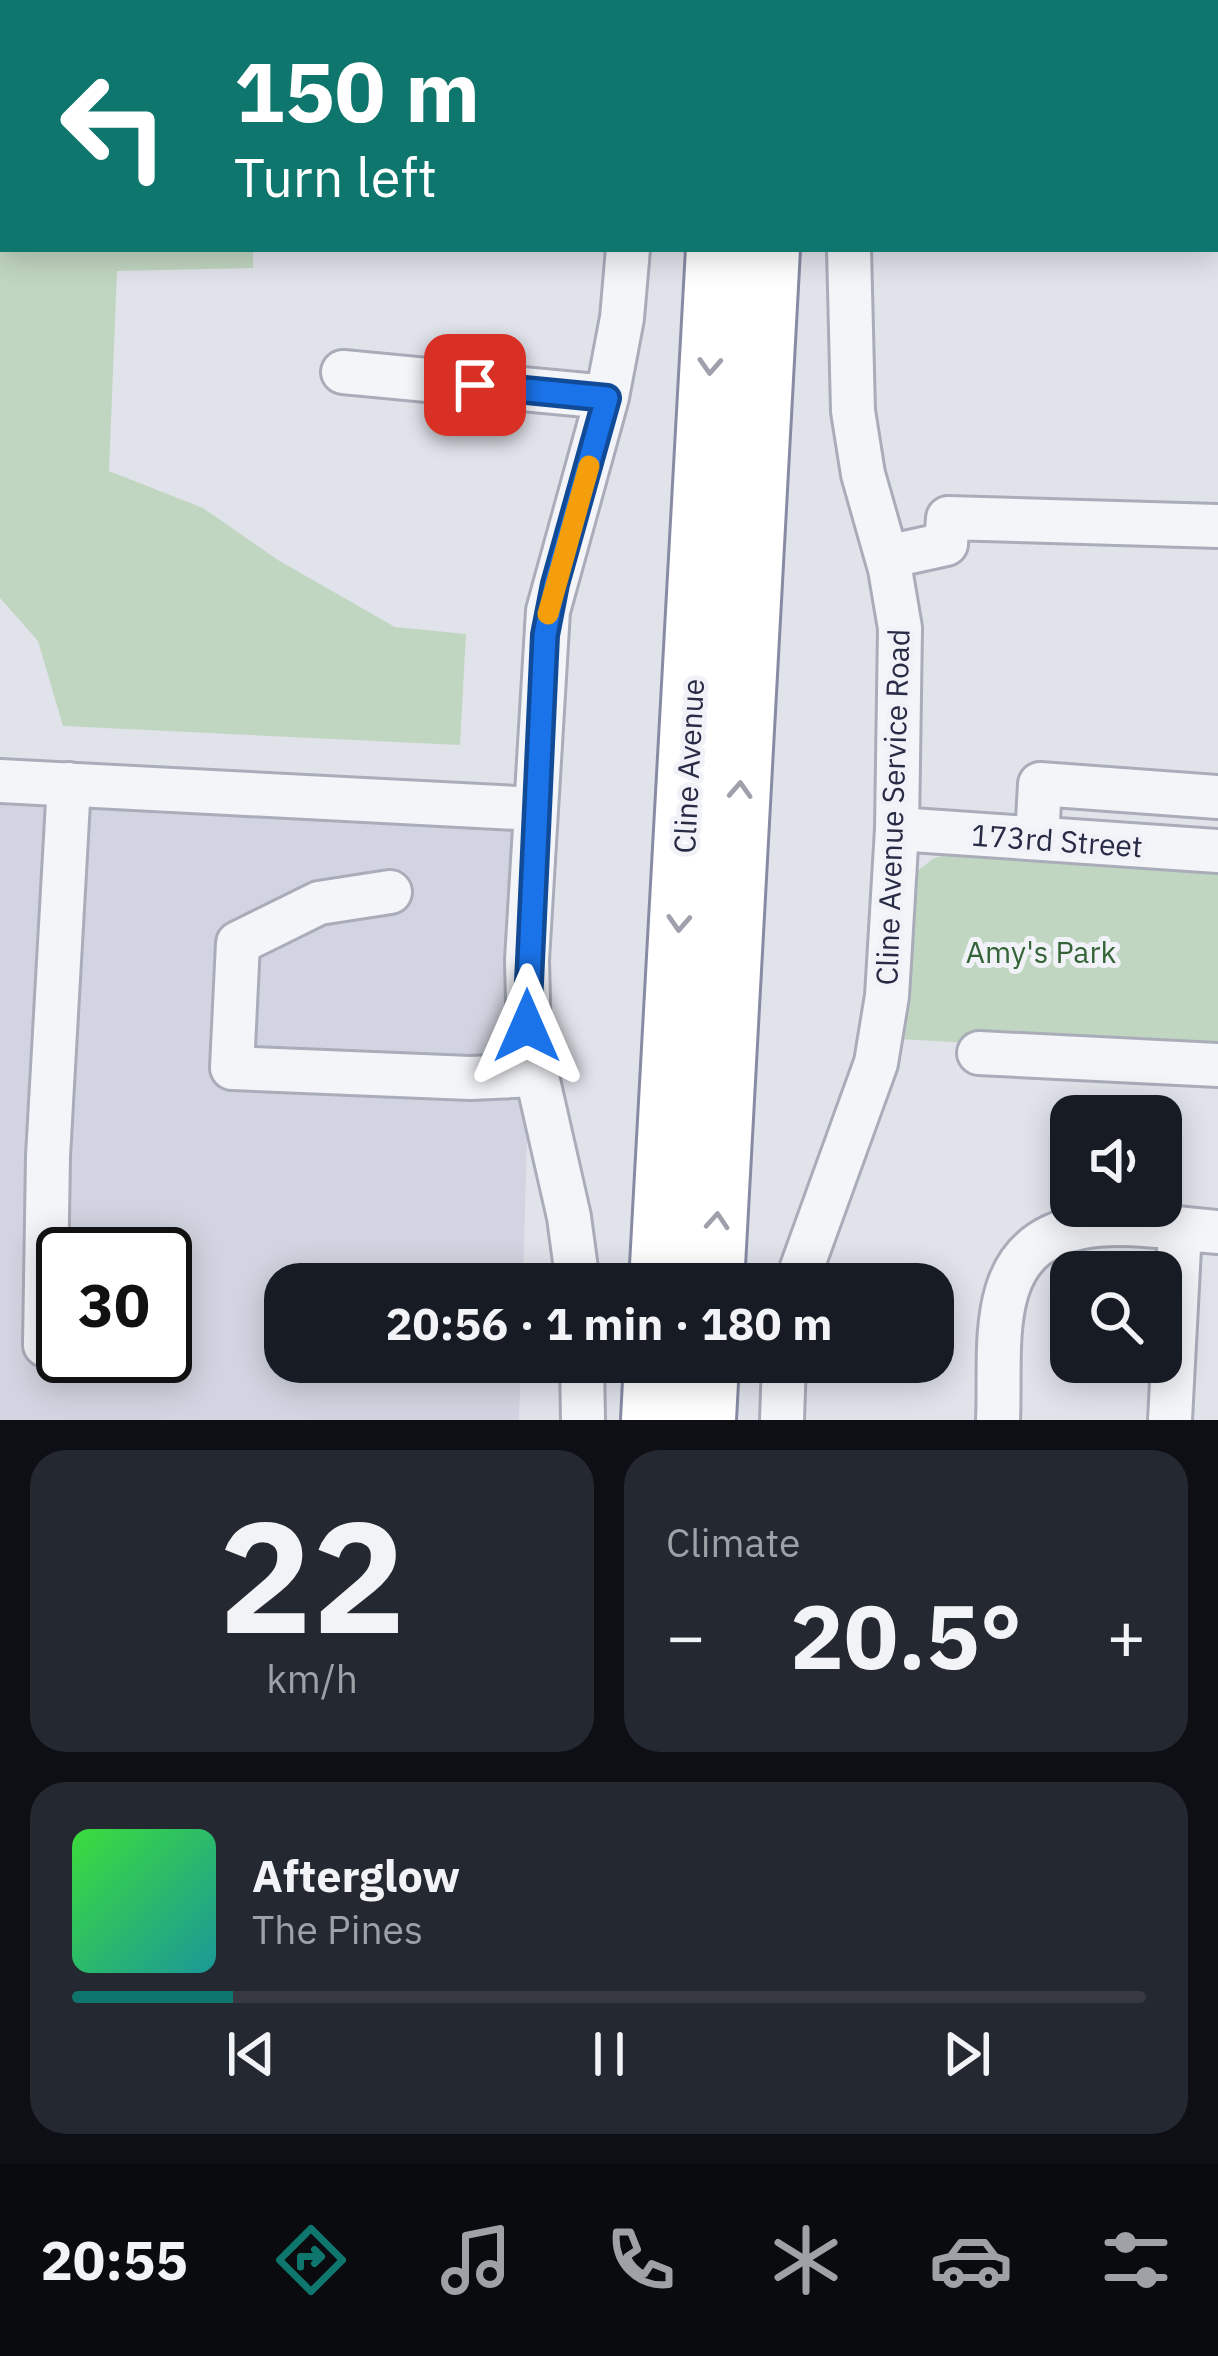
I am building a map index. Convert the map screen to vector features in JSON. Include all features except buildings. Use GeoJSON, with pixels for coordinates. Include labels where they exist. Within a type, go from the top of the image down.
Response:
{"type":"FeatureCollection","features":[{"type":"Feature","properties":{"kind":"highway","name":"Cline Avenue"},"geometry":{"type":"LineString","coordinates":[[661,1263],[717,252]]}},
{"type":"Feature","properties":{"kind":"highway","name":"Cline Avenue"},"geometry":{"type":"LineString","coordinates":[[714,1263],[769,252]]}},
{"type":"Feature","properties":{"kind":"highway"},"geometry":{"type":"LineString","coordinates":[[652,1420],[654,1383]]}},
{"type":"Feature","properties":{"kind":"highway"},"geometry":{"type":"LineString","coordinates":[[705,1420],[707,1383]]}},
{"type":"Feature","properties":{"kind":"street"},"geometry":{"type":"LineString","coordinates":[[575,1263],[526,1008],[536,809],[548,611],[607,398],[622,319],[628,252]]}},
{"type":"Feature","properties":{"kind":"street","name":"Cline Avenue Service Road"},"geometry":{"type":"LineString","coordinates":[[804,1263],[876,1063],[887,996],[896,829],[900,628],[887,557],[863,475],[854,411],[849,252]]}},
{"type":"Feature","properties":{"kind":"street"},"geometry":{"type":"LineString","coordinates":[[343,372],[607,398]]}},
{"type":"Feature","properties":{"kind":"street"},"geometry":{"type":"LineString","coordinates":[[887,557],[946,544],[948,518],[1218,526]]}},
{"type":"Feature","properties":{"kind":"street"},"geometry":{"type":"LineString","coordinates":[[0,781],[536,809]]}},
{"type":"Feature","properties":{"kind":"street"},"geometry":{"type":"LineString","coordinates":[[46,1227],[69,784]]}},
{"type":"Feature","properties":{"kind":"street"},"geometry":{"type":"LineString","coordinates":[[1037,838],[1040,784],[1218,797]]}},
{"type":"Feature","properties":{"kind":"street","name":"173rd Street"},"geometry":{"type":"LineString","coordinates":[[896,829],[1218,851]]}},
{"type":"Feature","properties":{"kind":"street"},"geometry":{"type":"LineString","coordinates":[[390,892],[319,903],[238,943],[232,1068],[470,1078],[536,1076]]}},
{"type":"Feature","properties":{"kind":"street"},"geometry":{"type":"LineString","coordinates":[[979,1053],[1218,1065]]}},
{"type":"Feature","properties":{"kind":"street"},"geometry":{"type":"LineString","coordinates":[[998,1420],[1008,1288],[1038,1245],[1072,1226],[1096,1223],[1199,1230],[1170,1420]]}},
{"type":"Feature","properties":{"kind":"street"},"geometry":{"type":"LineString","coordinates":[[582,1383],[583,1420]]}},
{"type":"Feature","properties":{"kind":"street"},"geometry":{"type":"LineString","coordinates":[[782,1420],[783,1383]]}},
{"type":"Feature","properties":{"kind":"shaded area"},"geometry":{"type":"Polygon","coordinates":[[[0,782],[536,809],[524,1263],[264,1263],[264,1383],[520,1383],[519,1420],[0,1420],[0,782]]]}},
{"type":"Feature","properties":{"kind":"green space"},"geometry":{"type":"Polygon","coordinates":[[[0,252],[253,252],[253,268],[117,271],[109,471],[203,508],[278,560],[395,627],[466,634],[460,745],[63,726],[38,641],[0,598],[0,252]]]}},
{"type":"Feature","properties":{"kind":"green space","name":"Amy's Park"},"geometry":{"type":"Polygon","coordinates":[[[964,851],[1218,867],[1218,1057],[899,1039],[915,873],[934,858],[964,851]]]}},
{"type":"Feature","properties":{"kind":"slow traffic"},"geometry":{"type":"LineString","coordinates":[[548,614],[589,466]]}},
{"type":"Feature","properties":{"kind":"route"},"geometry":{"type":"LineString","coordinates":[[475,385],[607,398],[548,611],[527,1026]]}}]}
